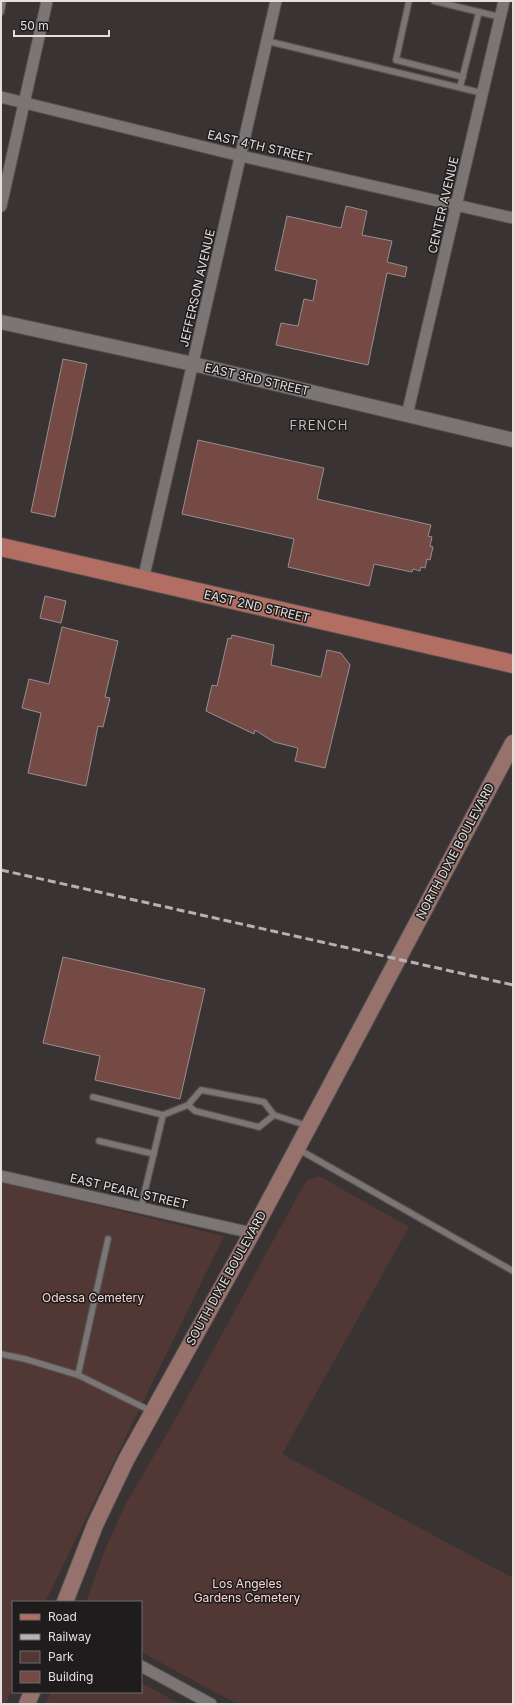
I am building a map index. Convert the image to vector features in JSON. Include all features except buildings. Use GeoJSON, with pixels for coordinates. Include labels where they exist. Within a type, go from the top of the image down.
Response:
{"type":"FeatureCollection","features":[{"type":"Feature","properties":{"kind":"main road","name":"EAST 2ND STREET"},"geometry":{"type":"LineString","coordinates":[[1,547],[513,664]]}},
{"type":"Feature","properties":{"kind":"main road","name":"NORTH DIXIE BOULEVARD"},"geometry":{"type":"LineString","coordinates":[[397,959],[513,743]]}},
{"type":"Feature","properties":{"kind":"main road","name":"SOUTH DIXIE BOULEVARD"},"geometry":{"type":"LineString","coordinates":[[66,1601],[108,1497],[309,1126],[397,959]]}},
{"type":"Feature","properties":{"kind":"main road"},"geometry":{"type":"LineString","coordinates":[[27,1704],[32,1693]]}},
{"type":"Feature","properties":{"kind":"street","name":"JEFFERSON AVENUE"},"geometry":{"type":"LineString","coordinates":[[144,580],[276,1]]}},
{"type":"Feature","properties":{"kind":"street","name":"CENTER AVENUE"},"geometry":{"type":"LineString","coordinates":[[407,415],[504,1]]}},
{"type":"Feature","properties":{"kind":"street"},"geometry":{"type":"LineString","coordinates":[[1,206],[25,102],[44,2]]}},
{"type":"Feature","properties":{"kind":"street","name":"EAST 4TH STREET"},"geometry":{"type":"LineString","coordinates":[[1,97],[241,156],[513,218]]}},
{"type":"Feature","properties":{"kind":"street","name":"EAST 3RD STREET"},"geometry":{"type":"LineString","coordinates":[[1,322],[193,364],[513,440]]}},
{"type":"Feature","properties":{"kind":"street","name":"EAST PEARL STREET"},"geometry":{"type":"LineString","coordinates":[[1,1176],[252,1232]]}},
{"type":"Feature","properties":{"kind":"street"},"geometry":{"type":"LineString","coordinates":[[142,1667],[211,1704]]}},
{"type":"Feature","properties":{"kind":"lane"},"geometry":{"type":"LineString","coordinates":[[1,12],[3,1]]}},
{"type":"Feature","properties":{"kind":"lane"},"geometry":{"type":"LineString","coordinates":[[393,71],[408,1]]}},
{"type":"Feature","properties":{"kind":"lane"},"geometry":{"type":"LineString","coordinates":[[434,1],[500,17]]}},
{"type":"Feature","properties":{"kind":"lane"},"geometry":{"type":"LineString","coordinates":[[460,87],[479,12]]}},
{"type":"Feature","properties":{"kind":"lane"},"geometry":{"type":"LineString","coordinates":[[267,41],[482,93]]}},
{"type":"Feature","properties":{"kind":"lane"},"geometry":{"type":"LineString","coordinates":[[396,60],[463,77]]}},
{"type":"Feature","properties":{"kind":"lane"},"geometry":{"type":"LineString","coordinates":[[92,1098],[163,1115],[188,1105],[201,1090],[264,1102],[274,1115],[309,1126]]}},
{"type":"Feature","properties":{"kind":"lane"},"geometry":{"type":"LineString","coordinates":[[188,1105],[195,1111],[260,1127],[274,1115]]}},
{"type":"Feature","properties":{"kind":"lane"},"geometry":{"type":"LineString","coordinates":[[141,1207],[163,1115]]}},
{"type":"Feature","properties":{"kind":"lane"},"geometry":{"type":"LineString","coordinates":[[100,1141],[154,1154]]}},
{"type":"Feature","properties":{"kind":"lane"},"geometry":{"type":"LineString","coordinates":[[297,1148],[513,1271]]}},
{"type":"Feature","properties":{"kind":"lane"},"geometry":{"type":"LineString","coordinates":[[78,1375],[108,1240]]}},
{"type":"Feature","properties":{"kind":"lane"},"geometry":{"type":"LineString","coordinates":[[1,1354],[25,1359],[78,1375],[153,1412]]}},
{"type":"Feature","properties":{"kind":"green space","name":"Los Angeles Gardens Cemetery"},"geometry":{"type":"Polygon","coordinates":[[[319,1176],[409,1227],[282,1454],[513,1578],[513,1704],[237,1704],[142,1653],[142,1601],[86,1601],[105,1550],[126,1503],[171,1427],[306,1181],[319,1176]]]}},
{"type":"Feature","properties":{"kind":"green space","name":"Odessa Cemetery"},"geometry":{"type":"Polygon","coordinates":[[[1,1182],[224,1236],[45,1601],[12,1601],[12,1688],[6,1704],[1,1704],[1,1182]]]}},
{"type":"Feature","properties":{"kind":"green space"},"geometry":{"type":"Polygon","coordinates":[[[142,1684],[180,1704],[45,1704],[50,1693],[142,1693],[142,1684]]]}},
{"type":"Feature","properties":{"kind":"railway"},"geometry":{"type":"LineString","coordinates":[[1,870],[513,985]]}},
{"type":"Feature","properties":{"kind":"district","name":"FRENCH"},"geometry":{"type":"Point","coordinates":[319,425]}}]}
